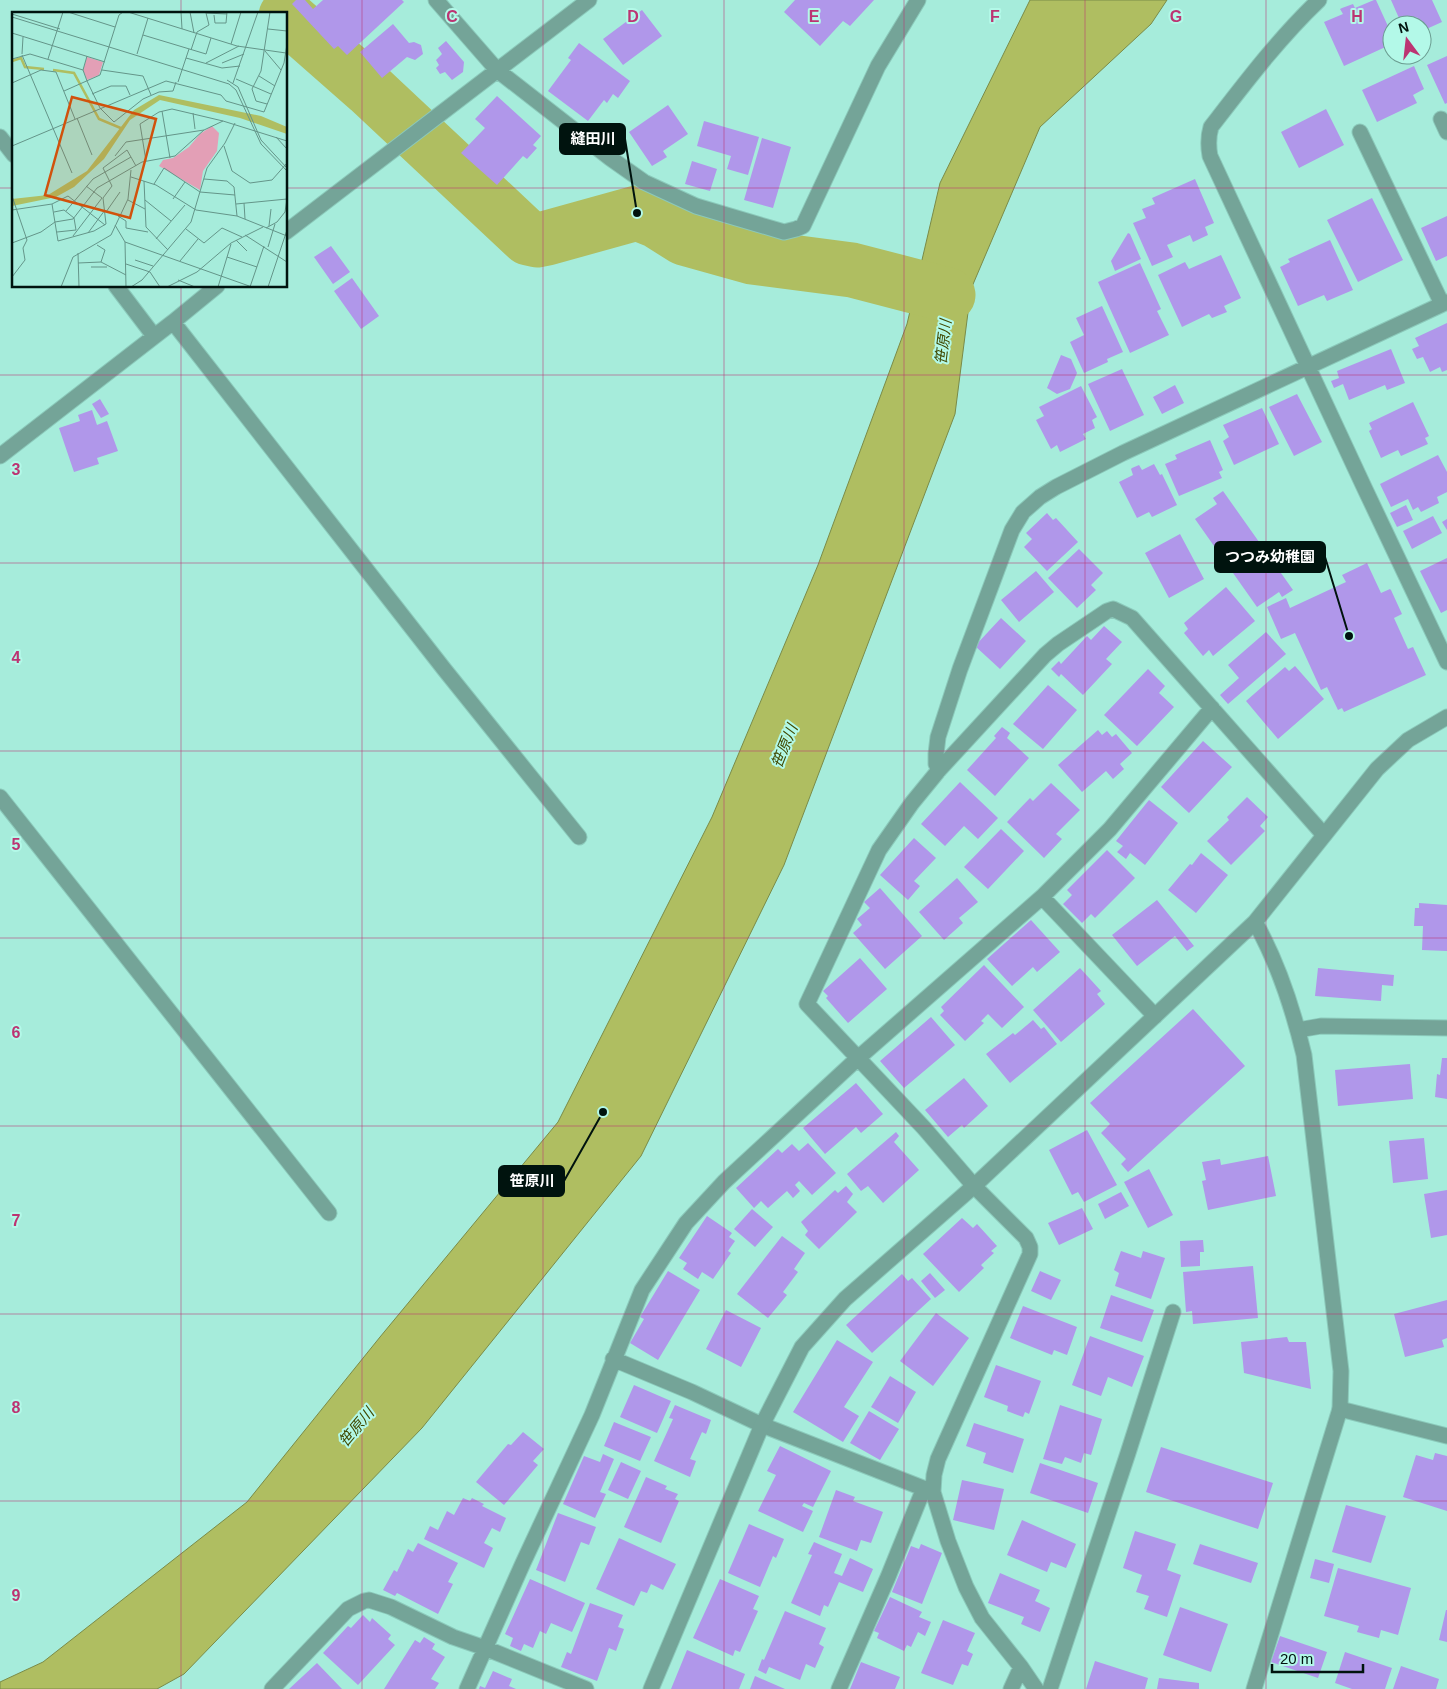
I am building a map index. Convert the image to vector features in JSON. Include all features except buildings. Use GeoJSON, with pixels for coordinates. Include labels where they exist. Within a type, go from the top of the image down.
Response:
{"type":"FeatureCollection","features":[{"type":"Feature","properties":{"kind":"street"},"geometry":{"type":"LineString","coordinates":[[436,0],[497,70],[610,158],[644,182],[696,206],[784,232],[796,230],[803,226],[878,66],[918,0]]}},
{"type":"Feature","properties":{"kind":"street"},"geometry":{"type":"LineString","coordinates":[[288,230],[589,0]]}},
{"type":"Feature","properties":{"kind":"street"},"geometry":{"type":"LineString","coordinates":[[1319,0],[1302,16],[1248,79],[1211,127],[1208,142],[1210,156],[1447,662]]}},
{"type":"Feature","properties":{"kind":"street"},"geometry":{"type":"LineString","coordinates":[[939,770],[936,764],[938,737],[960,669],[1007,541],[1023,512],[1040,497],[1056,487],[1114,457],[1444,303],[1360,132]]}},
{"type":"Feature","properties":{"kind":"street"},"geometry":{"type":"LineString","coordinates":[[0,137],[12,152]]}},
{"type":"Feature","properties":{"kind":"street"},"geometry":{"type":"LineString","coordinates":[[118,288],[154,336]]}},
{"type":"Feature","properties":{"kind":"street"},"geometry":{"type":"LineString","coordinates":[[0,456],[215,288]]}},
{"type":"Feature","properties":{"kind":"street"},"geometry":{"type":"LineString","coordinates":[[173,322],[432,653],[579,837]]}},
{"type":"Feature","properties":{"kind":"street"},"geometry":{"type":"LineString","coordinates":[[838,1689],[928,1490],[938,1459],[1030,1254],[1030,1247],[1026,1238],[974,1186],[924,1128],[807,1004],[879,850],[939,770],[1058,644],[1107,611],[1112,610],[1132,618],[1324,835]]}},
{"type":"Feature","properties":{"kind":"street"},"geometry":{"type":"LineString","coordinates":[[467,1689],[592,1415],[642,1290],[686,1223],[724,1182],[857,1059],[1042,897],[1110,829],[1212,708]]}},
{"type":"Feature","properties":{"kind":"street"},"geometry":{"type":"LineString","coordinates":[[651,1689],[762,1425],[802,1347],[846,1299],[974,1186],[1255,922],[1377,769],[1408,740],[1447,717]]}},
{"type":"Feature","properties":{"kind":"street"},"geometry":{"type":"LineString","coordinates":[[0,797],[329,1213]]}},
{"type":"Feature","properties":{"kind":"street"},"geometry":{"type":"LineString","coordinates":[[1042,897],[1155,1016]]}},
{"type":"Feature","properties":{"kind":"street"},"geometry":{"type":"LineString","coordinates":[[1254,1689],[1340,1409],[1341,1371],[1304,1055],[1298,1030],[1273,957],[1255,922]]}},
{"type":"Feature","properties":{"kind":"street"},"geometry":{"type":"LineString","coordinates":[[1298,1030],[1321,1026],[1447,1028]]}},
{"type":"Feature","properties":{"kind":"street"},"geometry":{"type":"LineString","coordinates":[[1050,1689],[1173,1312]]}},
{"type":"Feature","properties":{"kind":"street"},"geometry":{"type":"LineString","coordinates":[[614,1359],[692,1392],[762,1425],[928,1490],[973,1603],[982,1618],[1036,1689]]}},
{"type":"Feature","properties":{"kind":"street"},"geometry":{"type":"LineString","coordinates":[[1340,1409],[1447,1436]]}},
{"type":"Feature","properties":{"kind":"street"},"geometry":{"type":"LineString","coordinates":[[272,1689],[348,1609],[366,1600],[391,1607],[453,1637],[586,1689]]}},
{"type":"Feature","properties":{"kind":"street"},"geometry":{"type":"LineString","coordinates":[[1011,1689],[1021,1667]]}},
{"type":"Feature","properties":{"kind":"water"},"geometry":{"type":"Polygon","coordinates":[[[1030,0],[1167,0],[1151,24],[1040,127],[971,289],[955,414],[784,865],[641,1156],[422,1428],[184,1674],[157,1689],[0,1689],[0,1682],[43,1662],[247,1502],[380,1337],[558,1122],[712,817],[818,565],[907,324],[940,183],[1030,0]]]}},
{"type":"Feature","properties":{"kind":"waterway"},"geometry":{"type":"LineString","coordinates":[[288,18],[369,89],[528,238],[537,240],[547,238],[637,213],[657,221],[684,238],[752,257],[852,270],[948,295]]}},
{"type":"Feature","properties":{"kind":"place","name":"縫田川"},"geometry":{"type":"Point","coordinates":[637,213]}},
{"type":"Feature","properties":{"kind":"place","name":"つつみ幼稚園"},"geometry":{"type":"Point","coordinates":[1349,636]}},
{"type":"Feature","properties":{"kind":"place","name":"笹原川"},"geometry":{"type":"Point","coordinates":[603,1112]}}]}
